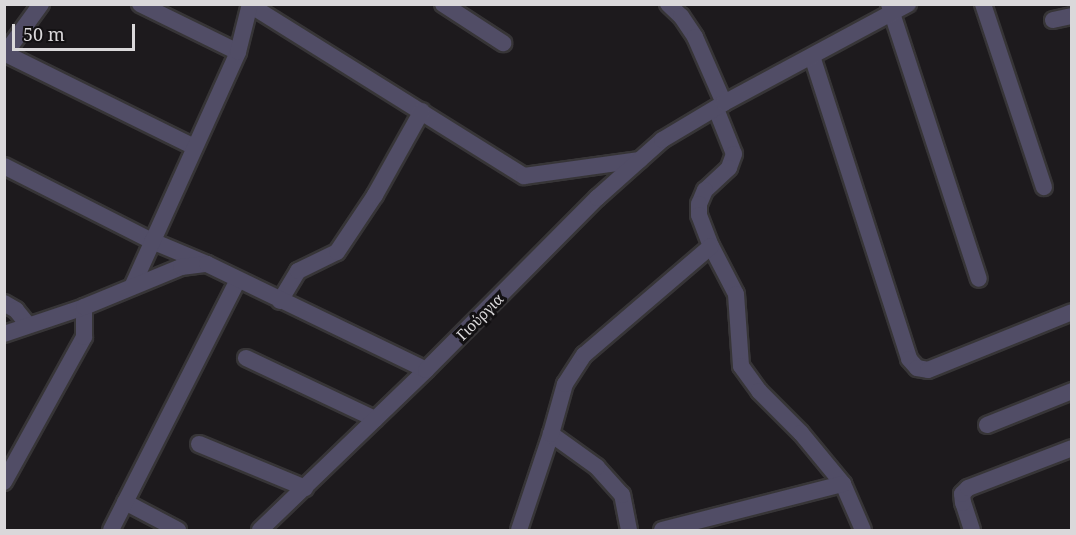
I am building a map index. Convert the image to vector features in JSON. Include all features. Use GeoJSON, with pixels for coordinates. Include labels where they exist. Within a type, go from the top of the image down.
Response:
{"type":"FeatureCollection","features":[{"type":"Feature","properties":{"kind":"street"},"geometry":{"type":"LineString","coordinates":[[40,4],[5,54],[194,147]]}},
{"type":"Feature","properties":{"kind":"street"},"geometry":{"type":"LineString","coordinates":[[140,4],[238,51]]}},
{"type":"Feature","properties":{"kind":"street"},"geometry":{"type":"LineString","coordinates":[[443,4],[503,43]]}},
{"type":"Feature","properties":{"kind":"street"},"geometry":{"type":"LineString","coordinates":[[668,4],[681,16],[695,37],[720,106],[734,154],[729,168],[705,190],[699,204],[699,215],[711,246],[736,294],[741,366],[759,391],[801,433],[843,484],[863,531]]}},
{"type":"Feature","properties":{"kind":"street","name":"Γιούργια"},"geometry":{"type":"LineString","coordinates":[[260,531],[426,370],[597,198],[662,140],[891,9],[908,4]]}},
{"type":"Feature","properties":{"kind":"street"},"geometry":{"type":"LineString","coordinates":[[983,4],[1044,186]]}},
{"type":"Feature","properties":{"kind":"street"},"geometry":{"type":"LineString","coordinates":[[132,287],[238,51],[250,5],[524,176],[640,160]]}},
{"type":"Feature","properties":{"kind":"street"},"geometry":{"type":"LineString","coordinates":[[891,9],[979,279]]}},
{"type":"Feature","properties":{"kind":"street"},"geometry":{"type":"LineString","coordinates":[[1053,20],[1071,16]]}},
{"type":"Feature","properties":{"kind":"street"},"geometry":{"type":"LineString","coordinates":[[812,56],[909,359],[917,368],[928,370],[1071,312]]}},
{"type":"Feature","properties":{"kind":"street"},"geometry":{"type":"LineString","coordinates":[[280,301],[298,271],[337,252],[375,195],[422,111]]}},
{"type":"Feature","properties":{"kind":"street"},"geometry":{"type":"LineString","coordinates":[[4,166],[152,241],[207,264],[426,370]]}},
{"type":"Feature","properties":{"kind":"street"},"geometry":{"type":"LineString","coordinates":[[519,531],[565,384],[584,355],[711,246]]}},
{"type":"Feature","properties":{"kind":"street"},"geometry":{"type":"LineString","coordinates":[[4,334],[84,307],[182,267],[207,264]]}},
{"type":"Feature","properties":{"kind":"street"},"geometry":{"type":"LineString","coordinates":[[111,531],[238,280]]}},
{"type":"Feature","properties":{"kind":"street"},"geometry":{"type":"LineString","coordinates":[[4,303],[16,310],[28,325]]}},
{"type":"Feature","properties":{"kind":"street"},"geometry":{"type":"LineString","coordinates":[[4,482],[84,337],[84,307]]}},
{"type":"Feature","properties":{"kind":"street"},"geometry":{"type":"LineString","coordinates":[[246,358],[375,419]]}},
{"type":"Feature","properties":{"kind":"street"},"geometry":{"type":"LineString","coordinates":[[987,425],[1071,391]]}},
{"type":"Feature","properties":{"kind":"street"},"geometry":{"type":"LineString","coordinates":[[551,434],[597,467],[622,495],[629,531]]}},
{"type":"Feature","properties":{"kind":"street"},"geometry":{"type":"LineString","coordinates":[[199,444],[305,488]]}},
{"type":"Feature","properties":{"kind":"street"},"geometry":{"type":"LineString","coordinates":[[972,531],[962,494],[968,488],[1071,448]]}},
{"type":"Feature","properties":{"kind":"street"},"geometry":{"type":"LineString","coordinates":[[662,531],[843,484]]}},
{"type":"Feature","properties":{"kind":"street"},"geometry":{"type":"LineString","coordinates":[[125,502],[178,531]]}}]}
